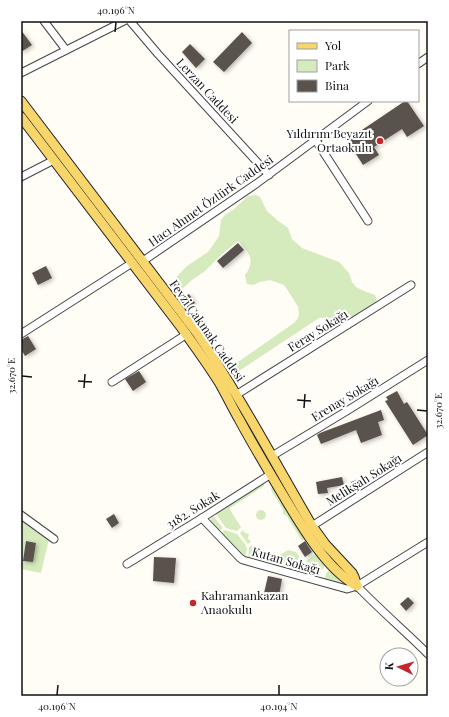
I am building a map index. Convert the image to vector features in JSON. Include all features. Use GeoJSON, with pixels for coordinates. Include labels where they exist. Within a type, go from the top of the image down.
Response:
{"type":"FeatureCollection","features":[{"type":"Feature","properties":{"kind":"main road","name":"Fevzi Çakmak Caddesi"},"geometry":{"type":"LineString","coordinates":[[21,101],[197,333],[217,363],[312,526],[325,544],[352,573],[357,586]]}},
{"type":"Feature","properties":{"kind":"main road","name":"Fevzi Çakmak Caddesi"},"geometry":{"type":"LineString","coordinates":[[21,117],[187,334],[218,380],[297,519],[312,541],[341,575],[357,586]]}},
{"type":"Feature","properties":{"kind":"street"},"geometry":{"type":"LineString","coordinates":[[44,21],[66,50]]}},
{"type":"Feature","properties":{"kind":"street"},"geometry":{"type":"LineString","coordinates":[[21,73],[124,21]]}},
{"type":"Feature","properties":{"kind":"street","name":"Lerzan Caddesi"},"geometry":{"type":"LineString","coordinates":[[130,21],[158,54],[269,175]]}},
{"type":"Feature","properties":{"kind":"street"},"geometry":{"type":"LineString","coordinates":[[419,63],[428,57]]}},
{"type":"Feature","properties":{"kind":"street","name":"Hacı Ahmet Öztürk Caddesi"},"geometry":{"type":"LineString","coordinates":[[143,261],[269,175],[367,102]]}},
{"type":"Feature","properties":{"kind":"street"},"geometry":{"type":"LineString","coordinates":[[316,140],[368,221]]}},
{"type":"Feature","properties":{"kind":"street"},"geometry":{"type":"LineString","coordinates":[[21,177],[54,160]]}},
{"type":"Feature","properties":{"kind":"street"},"geometry":{"type":"LineString","coordinates":[[21,334],[132,263]]}},
{"type":"Feature","properties":{"kind":"street","name":"Feray Sokağı"},"geometry":{"type":"LineString","coordinates":[[236,395],[411,285]]}},
{"type":"Feature","properties":{"kind":"street"},"geometry":{"type":"LineString","coordinates":[[112,382],[187,334]]}},
{"type":"Feature","properties":{"kind":"street","name":"Erenay Sokağı"},"geometry":{"type":"LineString","coordinates":[[272,456],[428,360]]}},
{"type":"Feature","properties":{"kind":"street","name":"Melikşah Sokağı"},"geometry":{"type":"LineString","coordinates":[[312,526],[428,452]]}},
{"type":"Feature","properties":{"kind":"street","name":"3182. Sokak"},"geometry":{"type":"LineString","coordinates":[[127,564],[271,474]]}},
{"type":"Feature","properties":{"kind":"street"},"geometry":{"type":"LineString","coordinates":[[21,515],[54,539]]}},
{"type":"Feature","properties":{"kind":"street","name":"Kutan Sokağı"},"geometry":{"type":"LineString","coordinates":[[202,518],[243,560],[341,588],[347,589],[357,586]]}},
{"type":"Feature","properties":{"kind":"street"},"geometry":{"type":"LineString","coordinates":[[357,586],[428,542]]}},
{"type":"Feature","properties":{"kind":"street","name":"Fevzi Çakmak Caddesi"},"geometry":{"type":"LineString","coordinates":[[357,586],[428,654]]}},
{"type":"Feature","properties":{"kind":"green space"},"geometry":{"type":"Polygon","coordinates":[[[256,195],[260,197],[267,211],[288,228],[292,239],[302,248],[339,262],[349,273],[352,282],[356,287],[375,295],[377,300],[371,307],[356,316],[345,320],[341,321],[326,317],[319,318],[239,371],[236,371],[234,368],[235,364],[294,323],[298,318],[298,307],[284,285],[270,280],[253,285],[247,284],[245,275],[251,261],[248,253],[238,241],[180,291],[176,290],[174,284],[176,278],[187,266],[208,252],[219,236],[221,220],[225,215],[233,210],[248,196],[256,195]]]}},
{"type":"Feature","properties":{"kind":"green space"},"geometry":{"type":"Polygon","coordinates":[[[264,482],[264,486],[230,508],[241,527],[237,531],[226,528],[216,514],[264,482]]]}},
{"type":"Feature","properties":{"kind":"green space"},"geometry":{"type":"Polygon","coordinates":[[[272,485],[305,539],[302,541],[286,515],[283,514],[283,510],[271,490],[272,485]]]}},
{"type":"Feature","properties":{"kind":"green space"},"geometry":{"type":"Polygon","coordinates":[[[259,510],[263,510],[266,515],[263,520],[259,520],[256,517],[256,513],[259,510]]]}},
{"type":"Feature","properties":{"kind":"green space"},"geometry":{"type":"Polygon","coordinates":[[[213,516],[223,528],[219,531],[211,522],[213,516]]]}},
{"type":"Feature","properties":{"kind":"green space"},"geometry":{"type":"Polygon","coordinates":[[[21,518],[49,539],[41,573],[21,569],[21,518]]]}},
{"type":"Feature","properties":{"kind":"green space"},"geometry":{"type":"Polygon","coordinates":[[[225,530],[237,534],[245,544],[247,549],[245,558],[221,533],[225,530]]]}},
{"type":"Feature","properties":{"kind":"green space"},"geometry":{"type":"Polygon","coordinates":[[[243,530],[245,533],[249,534],[248,538],[251,542],[248,544],[240,533],[243,530]]]}},
{"type":"Feature","properties":{"kind":"green space"},"geometry":{"type":"Polygon","coordinates":[[[252,545],[264,562],[268,562],[288,550],[296,552],[306,566],[321,572],[319,579],[248,560],[249,547],[252,545]]]}},
{"type":"Feature","properties":{"kind":"green space"},"geometry":{"type":"Polygon","coordinates":[[[315,554],[325,566],[322,570],[312,567],[306,561],[315,554]]]}},
{"type":"Feature","properties":{"kind":"green space"},"geometry":{"type":"Polygon","coordinates":[[[329,570],[342,584],[341,585],[324,580],[329,570]]]}},
{"type":"Feature","properties":{"kind":"building"},"geometry":{"type":"Polygon","coordinates":[[[21,30],[32,45],[21,52],[21,30]]]}},
{"type":"Feature","properties":{"kind":"building"},"geometry":{"type":"Polygon","coordinates":[[[242,32],[252,43],[224,72],[213,62],[242,32]]]}},
{"type":"Feature","properties":{"kind":"building"},"geometry":{"type":"Polygon","coordinates":[[[190,44],[205,59],[196,68],[182,52],[190,44]]]}},
{"type":"Feature","properties":{"kind":"building"},"geometry":{"type":"Polygon","coordinates":[[[404,102],[408,102],[424,126],[407,137],[402,129],[374,147],[379,155],[363,165],[347,140],[404,102]]]}},
{"type":"Feature","properties":{"kind":"building"},"geometry":{"type":"Polygon","coordinates":[[[238,243],[244,250],[223,268],[217,261],[238,243]]]}},
{"type":"Feature","properties":{"kind":"building"},"geometry":{"type":"Polygon","coordinates":[[[46,266],[52,278],[38,285],[32,273],[46,266]]]}},
{"type":"Feature","properties":{"kind":"building"},"geometry":{"type":"Polygon","coordinates":[[[189,294],[195,303],[187,308],[181,299],[189,294]]]}},
{"type":"Feature","properties":{"kind":"building"},"geometry":{"type":"Polygon","coordinates":[[[28,336],[36,349],[25,356],[21,349],[21,340],[28,336]]]}},
{"type":"Feature","properties":{"kind":"building"},"geometry":{"type":"Polygon","coordinates":[[[139,371],[146,382],[133,391],[125,379],[139,371]]]}},
{"type":"Feature","properties":{"kind":"building"},"geometry":{"type":"Polygon","coordinates":[[[397,391],[404,404],[407,402],[428,435],[413,445],[385,401],[388,400],[386,397],[397,391]]]}},
{"type":"Feature","properties":{"kind":"building"},"geometry":{"type":"Polygon","coordinates":[[[381,410],[384,420],[378,422],[382,435],[361,443],[356,430],[321,444],[317,435],[320,433],[381,410]]]}},
{"type":"Feature","properties":{"kind":"building"},"geometry":{"type":"Polygon","coordinates":[[[342,477],[344,485],[327,488],[328,493],[318,494],[316,482],[342,477]]]}},
{"type":"Feature","properties":{"kind":"building"},"geometry":{"type":"Polygon","coordinates":[[[359,479],[362,486],[354,489],[351,482],[359,479]]]}},
{"type":"Feature","properties":{"kind":"building"},"geometry":{"type":"Polygon","coordinates":[[[114,514],[119,523],[112,528],[106,519],[114,514]]]}},
{"type":"Feature","properties":{"kind":"building"},"geometry":{"type":"Polygon","coordinates":[[[26,541],[36,543],[33,562],[23,561],[26,541]]]}},
{"type":"Feature","properties":{"kind":"building"},"geometry":{"type":"Polygon","coordinates":[[[305,541],[312,552],[305,557],[298,546],[305,541]]]}},
{"type":"Feature","properties":{"kind":"building"},"geometry":{"type":"Polygon","coordinates":[[[154,557],[176,558],[174,583],[153,581],[154,557]]]}},
{"type":"Feature","properties":{"kind":"building"},"geometry":{"type":"Polygon","coordinates":[[[268,576],[282,579],[279,596],[264,593],[268,576]]]}},
{"type":"Feature","properties":{"kind":"building"},"geometry":{"type":"Polygon","coordinates":[[[408,597],[414,603],[406,611],[400,604],[408,597]]]}},
{"type":"Feature","properties":{"kind":"place","name":"Yıldırım Beyazıt Ortaokulu"},"geometry":{"type":"Point","coordinates":[380,141]}},
{"type":"Feature","properties":{"kind":"place","name":"Kahramankazan Anaokulu"},"geometry":{"type":"Point","coordinates":[193,603]}}]}
